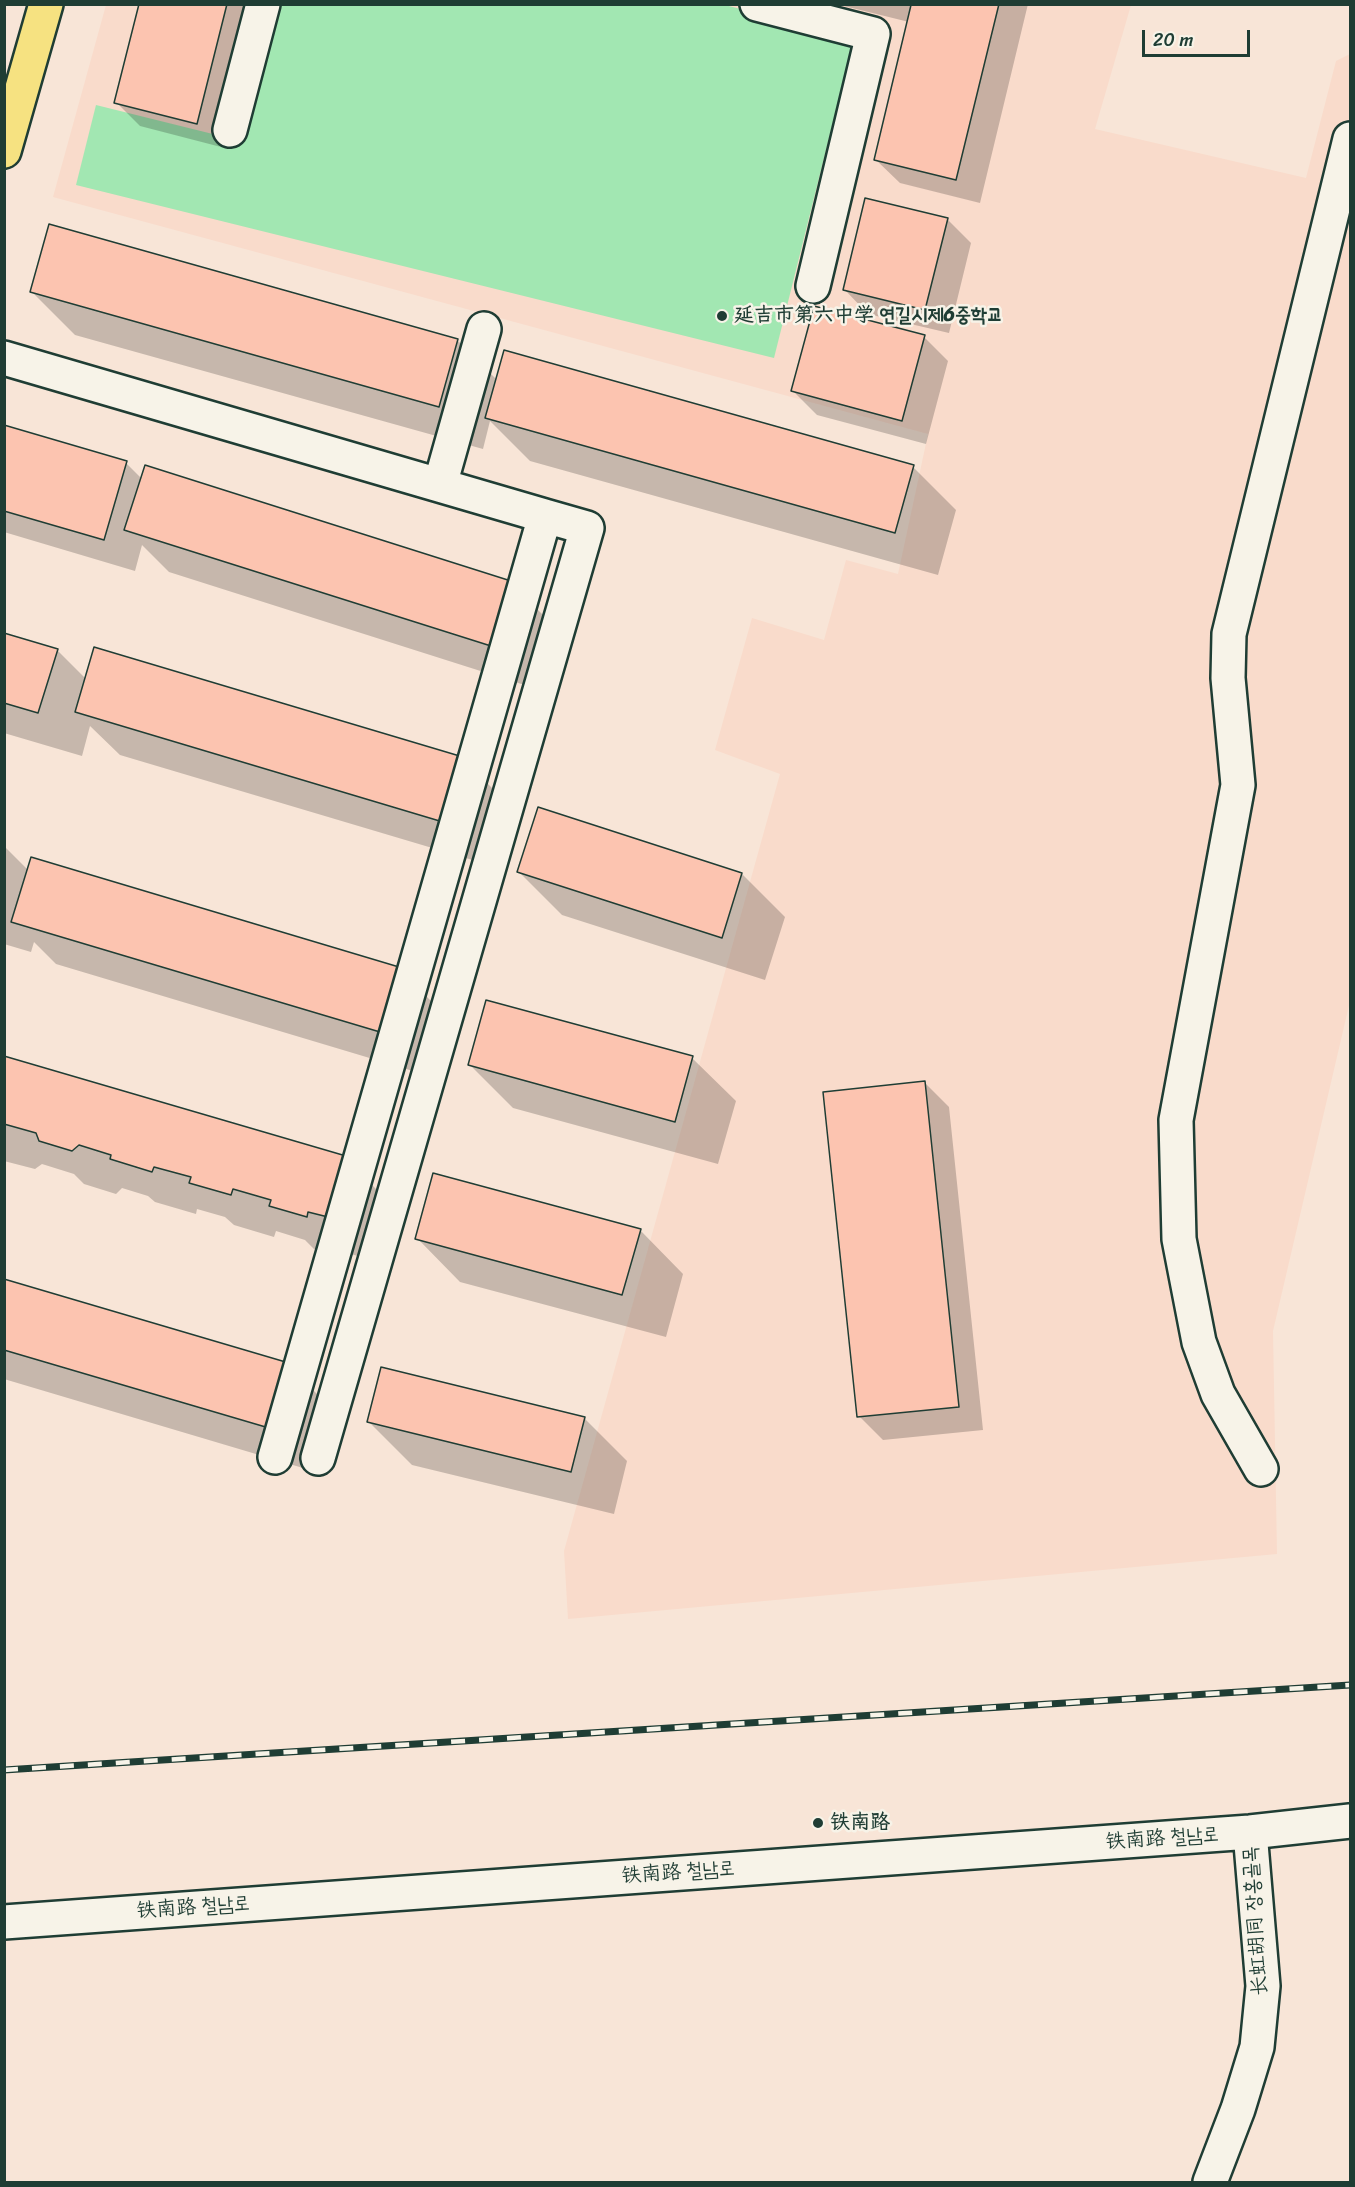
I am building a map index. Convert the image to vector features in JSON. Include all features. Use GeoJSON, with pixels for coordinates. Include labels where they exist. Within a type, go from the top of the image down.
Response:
{"type":"FeatureCollection","features":[{"type":"Feature","properties":{"kind":"main road"},"geometry":{"type":"LineString","coordinates":[[4,151],[46,4]]}},
{"type":"Feature","properties":{"kind":"street"},"geometry":{"type":"LineString","coordinates":[[230,130],[263,4]]}},
{"type":"Feature","properties":{"kind":"street"},"geometry":{"type":"LineString","coordinates":[[757,4],[873,34],[813,286]]}},
{"type":"Feature","properties":{"kind":"street"},"geometry":{"type":"LineString","coordinates":[[1261,1469],[1218,1394],[1199,1342],[1179,1239],[1176,1120],[1238,785],[1228,678],[1229,634],[1350,139]]}},
{"type":"Feature","properties":{"kind":"street"},"geometry":{"type":"LineString","coordinates":[[440,485],[484,329]]}},
{"type":"Feature","properties":{"kind":"street"},"geometry":{"type":"LineString","coordinates":[[4,358],[587,528],[318,1458]]}},
{"type":"Feature","properties":{"kind":"street"},"geometry":{"type":"LineString","coordinates":[[275,1457],[545,516]]}},
{"type":"Feature","properties":{"kind":"street","name":"铁南路 철남로"},"geometry":{"type":"LineString","coordinates":[[4,1922],[1250,1832],[1350,1821]]}},
{"type":"Feature","properties":{"kind":"street","name":"长虹胡同 장홍골목"},"geometry":{"type":"LineString","coordinates":[[1210,2182],[1238,2109],[1257,2047],[1263,1986],[1250,1832]]}},
{"type":"Feature","properties":{"kind":"shaded area"},"geometry":{"type":"Polygon","coordinates":[[[106,5],[1131,5],[1095,129],[1306,178],[1336,61],[1350,54],[1350,1001],[1273,1331],[1277,1554],[568,1619],[564,1551],[780,774],[715,750],[752,618],[824,640],[846,560],[898,574],[928,434],[53,197],[106,5]]]}},
{"type":"Feature","properties":{"kind":"green space","name":"延吉市第六中学 연길시제6중학교"},"geometry":{"type":"Polygon","coordinates":[[[721,4],[854,38],[774,358],[76,185],[96,105],[241,141],[275,5],[721,4]]]}},
{"type":"Feature","properties":{"kind":"building"},"geometry":{"type":"Polygon","coordinates":[[[139,4],[227,4],[197,124],[114,103],[139,4]]]}},
{"type":"Feature","properties":{"kind":"building"},"geometry":{"type":"Polygon","coordinates":[[[908,4],[999,4],[956,180],[874,160],[911,5],[908,4]]]}},
{"type":"Feature","properties":{"kind":"building"},"geometry":{"type":"Polygon","coordinates":[[[865,198],[948,218],[925,310],[843,290],[865,198]]]}},
{"type":"Feature","properties":{"kind":"building"},"geometry":{"type":"Polygon","coordinates":[[[49,224],[458,339],[439,407],[30,292],[49,224]]]}},
{"type":"Feature","properties":{"kind":"building"},"geometry":{"type":"Polygon","coordinates":[[[814,306],[925,335],[902,421],[791,391],[814,306]]]}},
{"type":"Feature","properties":{"kind":"building"},"geometry":{"type":"Polygon","coordinates":[[[504,350],[914,465],[895,533],[485,418],[504,350]]]}},
{"type":"Feature","properties":{"kind":"building"},"geometry":{"type":"Polygon","coordinates":[[[4,425],[127,461],[104,540],[4,511],[4,425]]]}},
{"type":"Feature","properties":{"kind":"building"},"geometry":{"type":"Polygon","coordinates":[[[145,465],[511,581],[491,646],[124,530],[145,465]]]}},
{"type":"Feature","properties":{"kind":"building"},"geometry":{"type":"Polygon","coordinates":[[[4,633],[58,649],[38,713],[4,703],[4,633]]]}},
{"type":"Feature","properties":{"kind":"building"},"geometry":{"type":"Polygon","coordinates":[[[94,647],[463,757],[443,822],[75,712],[94,647]]]}},
{"type":"Feature","properties":{"kind":"building"},"geometry":{"type":"Polygon","coordinates":[[[538,807],[742,873],[722,938],[517,872],[538,807]]]}},
{"type":"Feature","properties":{"kind":"building"},"geometry":{"type":"Polygon","coordinates":[[[31,857],[399,967],[380,1032],[11,922],[31,857]]]}},
{"type":"Feature","properties":{"kind":"building"},"geometry":{"type":"Polygon","coordinates":[[[486,1000],[693,1056],[675,1122],[468,1065],[486,1000]]]}},
{"type":"Feature","properties":{"kind":"building"},"geometry":{"type":"Polygon","coordinates":[[[4,1056],[346,1156],[328,1217],[308,1212],[307,1217],[269,1206],[271,1200],[233,1189],[231,1195],[189,1183],[191,1177],[154,1167],[152,1172],[110,1159],[111,1155],[79,1145],[72,1151],[39,1141],[36,1133],[4,1124],[4,1056]]]}},
{"type":"Feature","properties":{"kind":"building"},"geometry":{"type":"Polygon","coordinates":[[[925,1081],[959,1407],[857,1417],[823,1092],[925,1081]]]}},
{"type":"Feature","properties":{"kind":"building"},"geometry":{"type":"Polygon","coordinates":[[[433,1173],[641,1229],[622,1295],[415,1239],[433,1173]]]}},
{"type":"Feature","properties":{"kind":"building"},"geometry":{"type":"Polygon","coordinates":[[[4,1279],[289,1363],[269,1428],[4,1350],[4,1279]]]}},
{"type":"Feature","properties":{"kind":"building"},"geometry":{"type":"Polygon","coordinates":[[[381,1367],[585,1417],[571,1472],[367,1422],[381,1367]]]}},
{"type":"Feature","properties":{"kind":"railway"},"geometry":{"type":"LineString","coordinates":[[4,1770],[1350,1685]]}},
{"type":"Feature","properties":{"kind":"place","name":"延吉市第六中学 연길시제6중학교"},"geometry":{"type":"Point","coordinates":[722,316]}},
{"type":"Feature","properties":{"kind":"place","name":"铁南路"},"geometry":{"type":"Point","coordinates":[818,1823]}}]}
